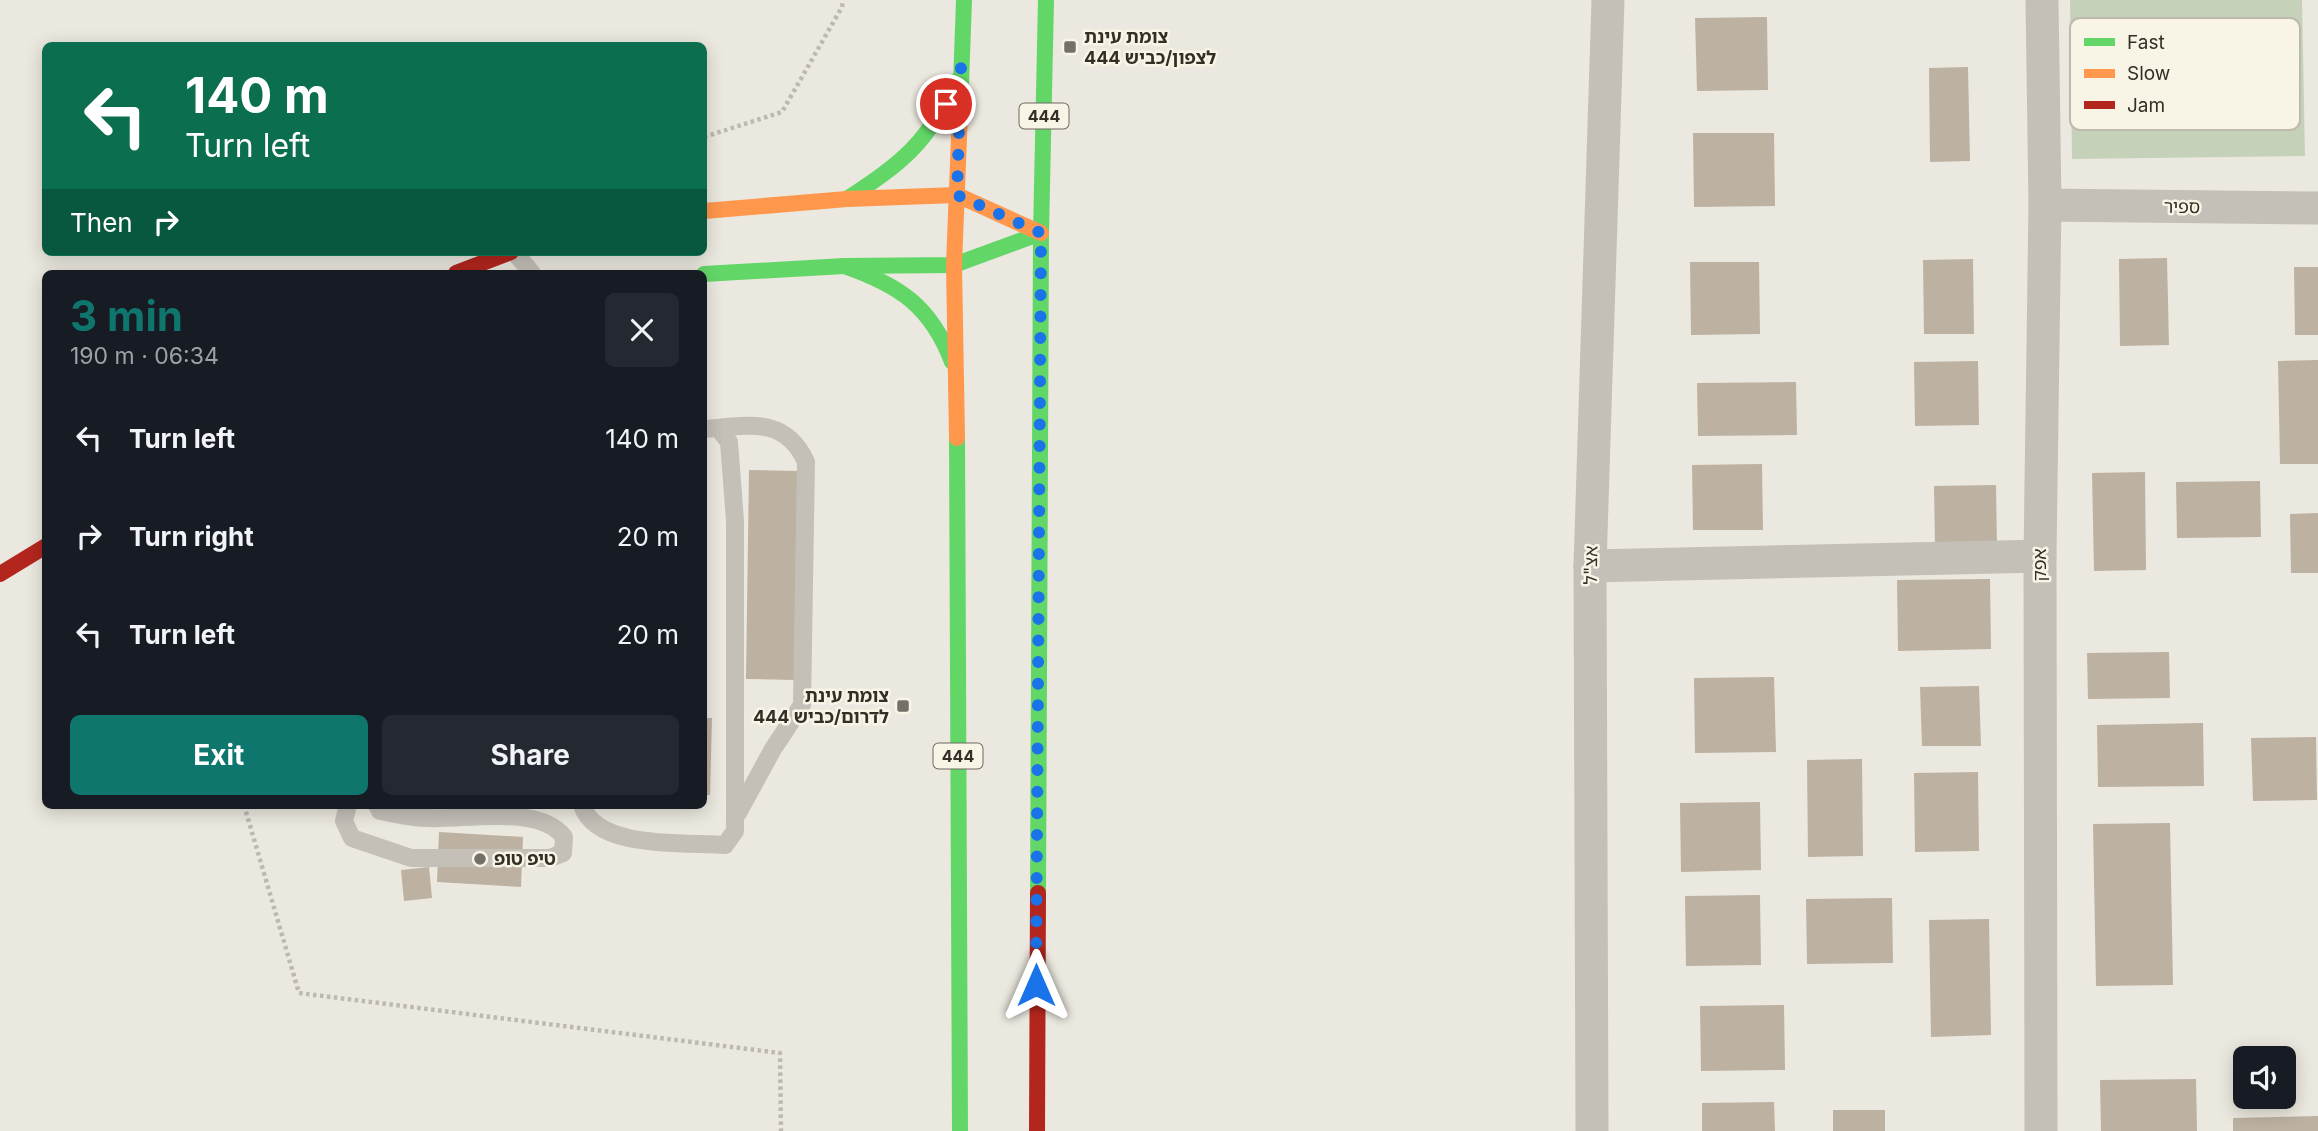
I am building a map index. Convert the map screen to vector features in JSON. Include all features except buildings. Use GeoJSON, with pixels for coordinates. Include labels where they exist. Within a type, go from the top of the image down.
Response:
{"type":"FeatureCollection","features":[{"type":"Feature","properties":{"kind":"main road","name":"444"},"geometry":{"type":"LineString","coordinates":[[960,1131],[957,380],[954,265],[964,0]]}},
{"type":"Feature","properties":{"kind":"main road","name":"444"},"geometry":{"type":"LineString","coordinates":[[1037,1131],[1041,233],[1046,0]]}},
{"type":"Feature","properties":{"kind":"main road"},"geometry":{"type":"LineString","coordinates":[[847,199],[905,160],[928,136],[946,104],[961,66]]}},
{"type":"Feature","properties":{"kind":"main road"},"geometry":{"type":"LineString","coordinates":[[707,211],[847,199],[957,195],[1041,233]]}},
{"type":"Feature","properties":{"kind":"main road"},"geometry":{"type":"LineString","coordinates":[[707,274],[844,266],[954,265],[1041,233]]}},
{"type":"Feature","properties":{"kind":"main road"},"geometry":{"type":"LineString","coordinates":[[464,270],[502,256]]}},
{"type":"Feature","properties":{"kind":"main road"},"geometry":{"type":"LineString","coordinates":[[844,266],[886,281],[922,308],[937,324],[957,380]]}},
{"type":"Feature","properties":{"kind":"main road"},"geometry":{"type":"LineString","coordinates":[[0,575],[42,549]]}},
{"type":"Feature","properties":{"kind":"street","name":"אצ\"ל"},"geometry":{"type":"LineString","coordinates":[[1592,1131],[1590,566],[1608,0]]}},
{"type":"Feature","properties":{"kind":"street","name":"אפק"},"geometry":{"type":"LineString","coordinates":[[2041,1131],[2040,556],[2045,205],[2042,0]]}},
{"type":"Feature","properties":{"kind":"street","name":"ספיר"},"geometry":{"type":"LineString","coordinates":[[2045,205],[2318,208]]}},
{"type":"Feature","properties":{"kind":"street"},"geometry":{"type":"LineString","coordinates":[[1590,566],[2040,556]]}},
{"type":"Feature","properties":{"kind":"lane"},"geometry":{"type":"LineString","coordinates":[[517,256],[529,270]]}},
{"type":"Feature","properties":{"kind":"lane"},"geometry":{"type":"LineString","coordinates":[[711,428],[757,425],[772,427],[786,434],[800,447],[806,462],[808,482],[802,705],[773,749],[736,816]]}},
{"type":"Feature","properties":{"kind":"lane"},"geometry":{"type":"LineString","coordinates":[[347,809],[344,821],[352,838],[411,858],[550,858],[563,853],[567,825],[583,810],[603,829],[626,839],[724,845],[735,831],[736,816],[735,521],[729,442],[711,428]]}},
{"type":"Feature","properties":{"kind":"lane"},"geometry":{"type":"LineString","coordinates":[[379,809],[427,818],[491,816],[542,821],[558,829],[564,837]]}},
{"type":"Feature","properties":{"kind":"path"},"geometry":{"type":"LineString","coordinates":[[707,136],[782,113],[842,7],[843,0]]}},
{"type":"Feature","properties":{"kind":"path"},"geometry":{"type":"LineString","coordinates":[[245,809],[299,993],[780,1053],[781,1131]]}},
{"type":"Feature","properties":{"kind":"green space"},"geometry":{"type":"Polygon","coordinates":[[[2070,0],[2302,0],[2305,156],[2072,159],[2072,130],[2300,130],[2300,18],[2070,18],[2070,0]]]}},
{"type":"Feature","properties":{"kind":"traffic: fast"},"geometry":{"type":"LineString","coordinates":[[960,112],[964,0]]}},
{"type":"Feature","properties":{"kind":"traffic: fast"},"geometry":{"type":"LineString","coordinates":[[1038,893],[1041,233],[1046,0]]}},
{"type":"Feature","properties":{"kind":"traffic: fast"},"geometry":{"type":"LineString","coordinates":[[847,199],[899,162],[912,149],[935,120],[956,81]]}},
{"type":"Feature","properties":{"kind":"traffic: fast"},"geometry":{"type":"LineString","coordinates":[[707,274],[844,266],[954,265],[1041,233]]}},
{"type":"Feature","properties":{"kind":"traffic: fast"},"geometry":{"type":"LineString","coordinates":[[844,266],[881,281],[911,300],[934,326],[952,362]]}},
{"type":"Feature","properties":{"kind":"traffic: fast"},"geometry":{"type":"LineString","coordinates":[[957,438],[960,1131]]}},
{"type":"Feature","properties":{"kind":"traffic: slow"},"geometry":{"type":"LineString","coordinates":[[957,438],[954,265],[960,112]]}},
{"type":"Feature","properties":{"kind":"traffic: slow"},"geometry":{"type":"LineString","coordinates":[[707,211],[847,199],[957,195],[1041,233]]}},
{"type":"Feature","properties":{"kind":"traffic: jam"},"geometry":{"type":"LineString","coordinates":[[464,270],[501,256]]}},
{"type":"Feature","properties":{"kind":"traffic: jam"},"geometry":{"type":"LineString","coordinates":[[0,574],[42,548]]}},
{"type":"Feature","properties":{"kind":"traffic: jam"},"geometry":{"type":"LineString","coordinates":[[1037,1131],[1038,893]]}},
{"type":"Feature","properties":{"kind":"place","name":"צומת עינת לצפון/כביש 444"},"geometry":{"type":"Point","coordinates":[1070,47]}},
{"type":"Feature","properties":{"kind":"place","name":"צומת עינת לדרום/כביש 444"},"geometry":{"type":"Point","coordinates":[903,706]}},
{"type":"Feature","properties":{"kind":"place","name":"טיפ טופ"},"geometry":{"type":"Point","coordinates":[480,859]}},
{"type":"Feature","properties":{"kind":"route"},"geometry":{"type":"LineString","coordinates":[[946,104],[961,66],[957,195],[1041,233],[1036,985]]}}]}
